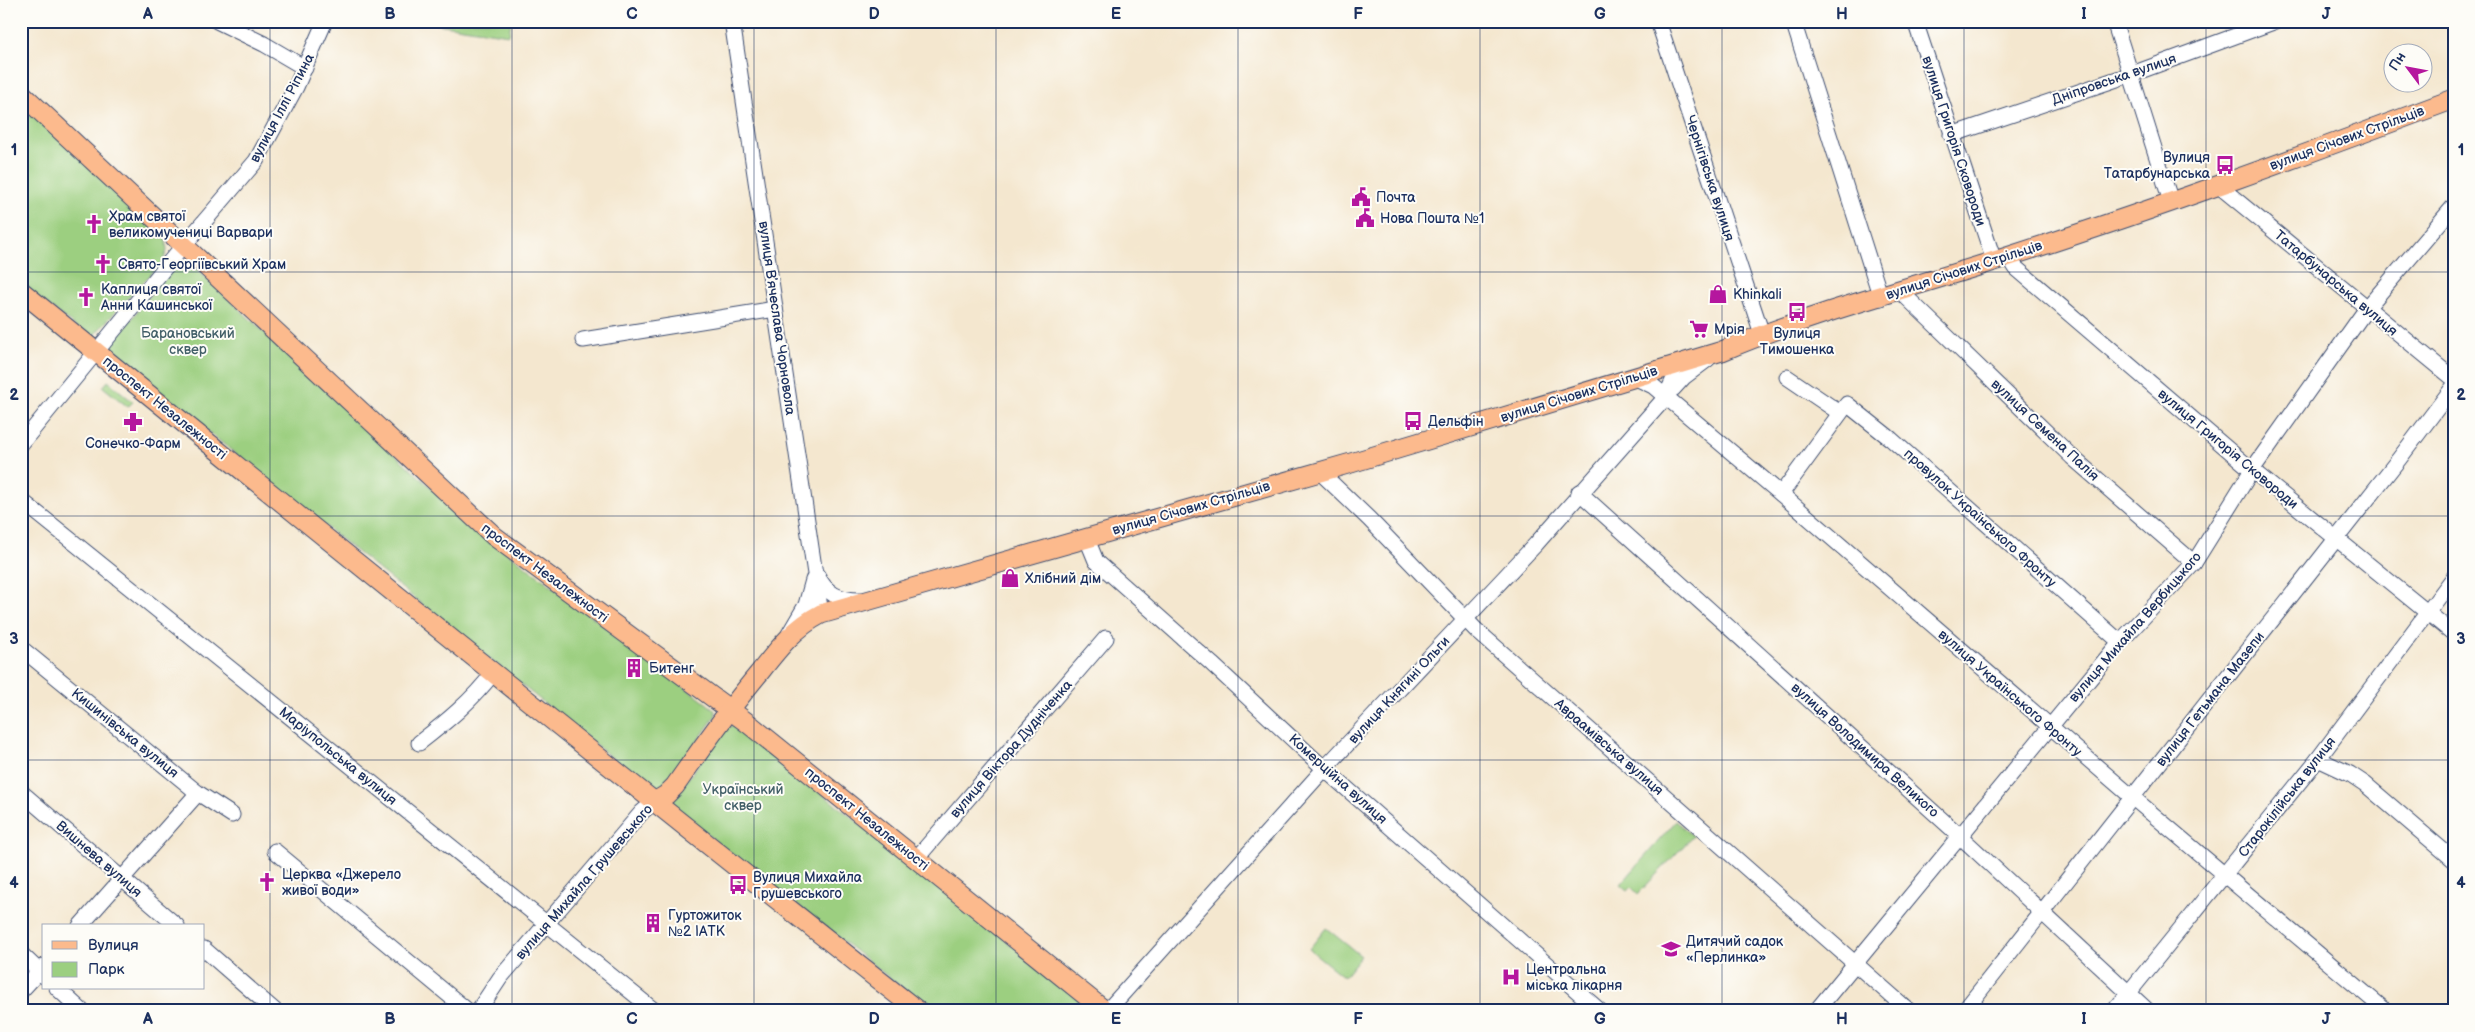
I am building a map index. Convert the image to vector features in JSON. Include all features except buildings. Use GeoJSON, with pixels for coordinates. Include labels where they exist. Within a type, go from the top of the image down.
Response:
{"type":"FeatureCollection","features":[{"type":"Feature","properties":{"kind":"main road","name":"проспект Незалежності"},"geometry":{"type":"LineString","coordinates":[[21,93],[494,536],[729,710],[1106,1011]]}},
{"type":"Feature","properties":{"kind":"main road","name":"вулиця Січових Стрільців"},"geometry":{"type":"LineString","coordinates":[[729,710],[796,630],[821,614],[1320,472],[1722,351],[1762,334],[2002,259],[2219,186],[2454,99]]}},
{"type":"Feature","properties":{"kind":"main road","name":"проспект Незалежності"},"geometry":{"type":"LineString","coordinates":[[21,291],[493,673],[915,1010]]}},
{"type":"Feature","properties":{"kind":"main road","name":"вулиця Михайла Грушевського"},"geometry":{"type":"LineString","coordinates":[[654,802],[666,795],[674,786],[729,710]]}},
{"type":"Feature","properties":{"kind":"street"},"geometry":{"type":"LineString","coordinates":[[217,21],[264,44],[305,68]]}},
{"type":"Feature","properties":{"kind":"street","name":"вулиця Іллі Ріпина"},"geometry":{"type":"LineString","coordinates":[[21,444],[256,160],[305,68],[326,21]]}},
{"type":"Feature","properties":{"kind":"street","name":"вулиця Вʼячеслава Чорновола"},"geometry":{"type":"LineString","coordinates":[[732,21],[821,614]]}},
{"type":"Feature","properties":{"kind":"street","name":"Чернігівська вулиця"},"geometry":{"type":"LineString","coordinates":[[1658,21],[1762,334]]}},
{"type":"Feature","properties":{"kind":"street"},"geometry":{"type":"LineString","coordinates":[[1793,21],[1881,298]]}},
{"type":"Feature","properties":{"kind":"street","name":"вулиця Григорія Сковороди"},"geometry":{"type":"LineString","coordinates":[[1915,21],[1951,135],[2002,259],[2016,268],[2335,539],[2454,634]]}},
{"type":"Feature","properties":{"kind":"street"},"geometry":{"type":"LineString","coordinates":[[2114,21],[2171,202]]}},
{"type":"Feature","properties":{"kind":"street","name":"Дніпровська вулиця"},"geometry":{"type":"LineString","coordinates":[[1951,135],[2132,74],[2276,21]]}},
{"type":"Feature","properties":{"kind":"street","name":"Татарбунарська вулиця"},"geometry":{"type":"LineString","coordinates":[[2219,186],[2454,379]]}},
{"type":"Feature","properties":{"kind":"street","name":"вулиця Михайла Вербицького"},"geometry":{"type":"LineString","coordinates":[[1816,1011],[2120,642],[2194,563],[2252,470],[2367,308],[2454,206]]}},
{"type":"Feature","properties":{"kind":"street","name":"вулиця Семена Палія"},"geometry":{"type":"LineString","coordinates":[[1900,291],[2072,457],[2194,563]]}},
{"type":"Feature","properties":{"kind":"street"},"geometry":{"type":"LineString","coordinates":[[583,340],[775,309]]}},
{"type":"Feature","properties":{"kind":"street"},"geometry":{"type":"LineString","coordinates":[[1665,398],[1700,364],[1722,351]]}},
{"type":"Feature","properties":{"kind":"street","name":"вулиця Княгині Ольги"},"geometry":{"type":"LineString","coordinates":[[1106,1011],[1325,768],[1536,544],[1579,492],[1665,398],[1681,363]]}},
{"type":"Feature","properties":{"kind":"street","name":"вулиця Українського Фронту"},"geometry":{"type":"LineString","coordinates":[[1634,377],[1653,386],[2132,797],[2386,1011]]}},
{"type":"Feature","properties":{"kind":"street"},"geometry":{"type":"LineString","coordinates":[[1781,494],[1840,413],[1787,377]]}},
{"type":"Feature","properties":{"kind":"street","name":"вулиця Гетьмана Мазепи"},"geometry":{"type":"LineString","coordinates":[[1964,1011],[2044,913],[2132,797],[2399,459],[2454,386]]}},
{"type":"Feature","properties":{"kind":"street","name":"провулок Українського Фронту"},"geometry":{"type":"LineString","coordinates":[[1840,413],[1847,404],[1892,439],[2120,642]]}},
{"type":"Feature","properties":{"kind":"street","name":"Авраамівська вулиця"},"geometry":{"type":"LineString","coordinates":[[1320,472],[1369,519],[1466,620],[1855,962],[1908,1011]]}},
{"type":"Feature","properties":{"kind":"street","name":"вулиця Володимира Великого"},"geometry":{"type":"LineString","coordinates":[[1579,492],[1961,836],[2148,1011]]}},
{"type":"Feature","properties":{"kind":"street","name":"Маріупольська вулиця"},"geometry":{"type":"LineString","coordinates":[[21,500],[655,1011]]}},
{"type":"Feature","properties":{"kind":"street","name":"Комерційна вулиця"},"geometry":{"type":"LineString","coordinates":[[1087,539],[1096,561],[1325,768],[1600,1011]]}},
{"type":"Feature","properties":{"kind":"street"},"geometry":{"type":"LineString","coordinates":[[814,569],[823,586],[836,597],[847,600],[869,600]]}},
{"type":"Feature","properties":{"kind":"street"},"geometry":{"type":"LineString","coordinates":[[783,644],[806,605],[814,569]]}},
{"type":"Feature","properties":{"kind":"street","name":"Старокілійська вулиця"},"geometry":{"type":"LineString","coordinates":[[2114,1011],[2318,759],[2454,577]]}},
{"type":"Feature","properties":{"kind":"street","name":"вулиця Віктора Дудніченка"},"geometry":{"type":"LineString","coordinates":[[916,859],[1106,638]]}},
{"type":"Feature","properties":{"kind":"street","name":"Кишинівська вулиця"},"geometry":{"type":"LineString","coordinates":[[21,648],[198,793],[232,815]]}},
{"type":"Feature","properties":{"kind":"street"},"geometry":{"type":"LineString","coordinates":[[419,743],[449,720],[472,698],[493,673]]}},
{"type":"Feature","properties":{"kind":"street"},"geometry":{"type":"LineString","coordinates":[[2318,759],[2350,774],[2365,784],[2454,860]]}},
{"type":"Feature","properties":{"kind":"street","name":"Вишнева вулиця"},"geometry":{"type":"LineString","coordinates":[[21,792],[175,924]]}},
{"type":"Feature","properties":{"kind":"street"},"geometry":{"type":"LineString","coordinates":[[82,924],[198,793]]}},
{"type":"Feature","properties":{"kind":"street","name":"вулиця Михайла Грушевського"},"geometry":{"type":"LineString","coordinates":[[478,1011],[500,978],[642,812],[654,802]]}},
{"type":"Feature","properties":{"kind":"street"},"geometry":{"type":"LineString","coordinates":[[275,851],[468,1011]]}},
{"type":"Feature","properties":{"kind":"street"},"geometry":{"type":"LineString","coordinates":[[205,950],[276,1011]]}},
{"type":"Feature","properties":{"kind":"street"},"geometry":{"type":"LineString","coordinates":[[21,954],[42,971],[21,991]]}},
{"type":"Feature","properties":{"kind":"street"},"geometry":{"type":"LineString","coordinates":[[59,990],[82,1011]]}},
{"type":"Feature","properties":{"kind":"green space"},"geometry":{"type":"Polygon","coordinates":[[[417,21],[511,21],[509,35],[417,21]]]}},
{"type":"Feature","properties":{"kind":"green space"},"geometry":{"type":"Polygon","coordinates":[[[21,101],[166,240],[167,251],[163,261],[91,338],[21,285],[21,101]]]}},
{"type":"Feature","properties":{"kind":"green space","name":"Барановський сквер"},"geometry":{"type":"Polygon","coordinates":[[[186,263],[192,265],[471,525],[714,709],[716,715],[664,789],[653,791],[107,350],[172,268],[186,263]]]}},
{"type":"Feature","properties":{"kind":"green space"},"geometry":{"type":"Polygon","coordinates":[[[108,381],[133,402],[128,407],[103,387],[108,381]]]}},
{"type":"Feature","properties":{"kind":"green space","name":"Український сквер"},"geometry":{"type":"Polygon","coordinates":[[[736,725],[1094,1011],[932,1011],[676,810],[672,805],[674,797],[727,727],[736,725]]]}},
{"type":"Feature","properties":{"kind":"green space"},"geometry":{"type":"Polygon","coordinates":[[[1676,821],[1693,836],[1638,894],[1631,887],[1628,890],[1621,884],[1676,821]]]}},
{"type":"Feature","properties":{"kind":"green space"},"geometry":{"type":"Polygon","coordinates":[[[1326,928],[1361,956],[1344,977],[1309,949],[1326,928]]]}},
{"type":"Feature","properties":{"kind":"place","name":"Вулиця Татарбунарська"},"geometry":{"type":"Point","coordinates":[2225,165]}},
{"type":"Feature","properties":{"kind":"place","name":"Почта"},"geometry":{"type":"Point","coordinates":[1361,197]}},
{"type":"Feature","properties":{"kind":"place","name":"Нова Пошта №1"},"geometry":{"type":"Point","coordinates":[1365,218]}},
{"type":"Feature","properties":{"kind":"place","name":"Храм святої великомучениці Варвари"},"geometry":{"type":"Point","coordinates":[94,224]}},
{"type":"Feature","properties":{"kind":"place","name":"Свято-Георгіївський Храм"},"geometry":{"type":"Point","coordinates":[103,264]}},
{"type":"Feature","properties":{"kind":"place","name":"Khinkali"},"geometry":{"type":"Point","coordinates":[1718,294]}},
{"type":"Feature","properties":{"kind":"place","name":"Каплиця cвятої Анни Кашинської"},"geometry":{"type":"Point","coordinates":[86,297]}},
{"type":"Feature","properties":{"kind":"place","name":"Вулиця Тимошенка"},"geometry":{"type":"Point","coordinates":[1797,312]}},
{"type":"Feature","properties":{"kind":"place","name":"Мрія"},"geometry":{"type":"Point","coordinates":[1699,329]}},
{"type":"Feature","properties":{"kind":"place","name":"Дельфін"},"geometry":{"type":"Point","coordinates":[1413,421]}},
{"type":"Feature","properties":{"kind":"place","name":"Сонечко-Фарм"},"geometry":{"type":"Point","coordinates":[133,422]}},
{"type":"Feature","properties":{"kind":"place","name":"Хлібний дім"},"geometry":{"type":"Point","coordinates":[1010,578]}},
{"type":"Feature","properties":{"kind":"place","name":"Битенг"},"geometry":{"type":"Point","coordinates":[634,668]}},
{"type":"Feature","properties":{"kind":"place","name":"Церква «Джерело живої води»"},"geometry":{"type":"Point","coordinates":[267,882]}},
{"type":"Feature","properties":{"kind":"place","name":"Вулиця Михайла Грушевського"},"geometry":{"type":"Point","coordinates":[738,885]}},
{"type":"Feature","properties":{"kind":"place","name":"Гуртожиток №2 ІАТК"},"geometry":{"type":"Point","coordinates":[653,923]}},
{"type":"Feature","properties":{"kind":"place","name":"Дитячий садок «Перлинка»"},"geometry":{"type":"Point","coordinates":[1671,949]}},
{"type":"Feature","properties":{"kind":"place","name":"Центральна міська лікарня"},"geometry":{"type":"Point","coordinates":[1511,977]}}]}
